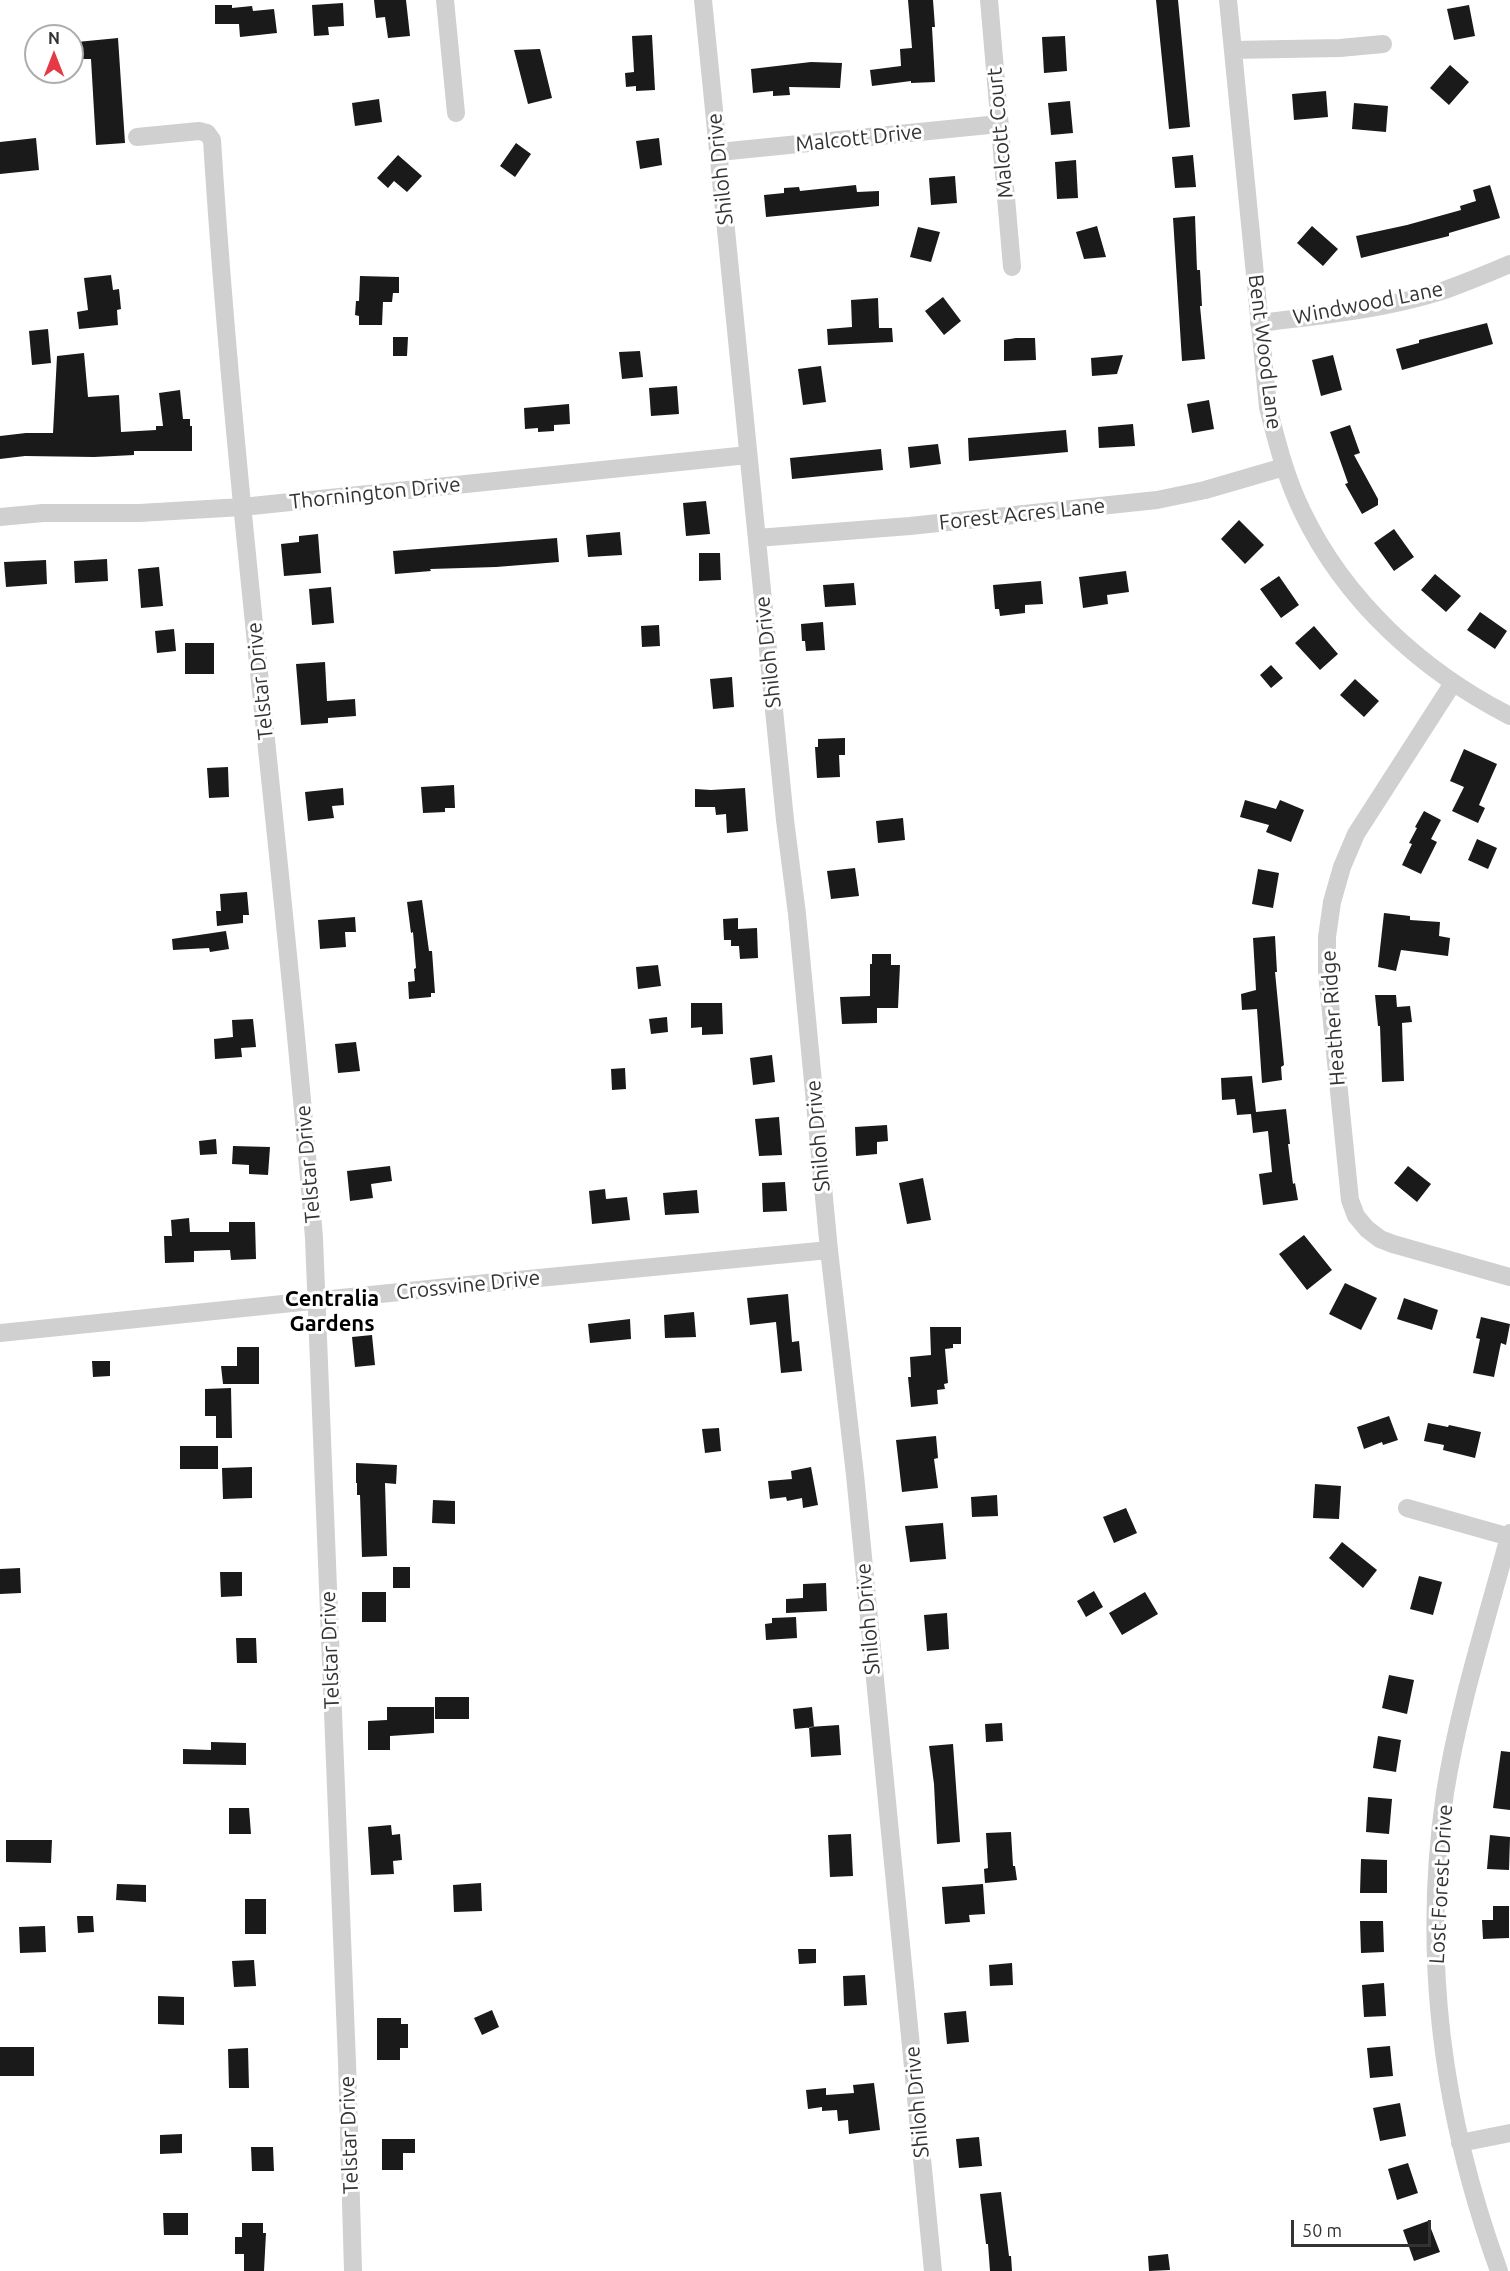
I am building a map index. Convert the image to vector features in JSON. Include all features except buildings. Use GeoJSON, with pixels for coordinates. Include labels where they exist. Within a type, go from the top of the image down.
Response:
{"type":"FeatureCollection","features":[{"type":"Feature","properties":{"kind":"street"},"geometry":{"type":"LineString","coordinates":[[445,0],[456,113]]}},
{"type":"Feature","properties":{"kind":"street","name":"Shiloh Drive"},"geometry":{"type":"LineString","coordinates":[[703,0],[829,1250],[855,1475],[933,2271]]}},
{"type":"Feature","properties":{"kind":"street","name":"Malcott Court"},"geometry":{"type":"LineString","coordinates":[[989,0],[1012,267]]}},
{"type":"Feature","properties":{"kind":"street","name":"Bent Wood Lane"},"geometry":{"type":"LineString","coordinates":[[1228,0],[1268,407],[1284,467],[1302,512],[1322,548],[1346,583],[1380,622],[1419,658],[1453,683],[1510,716]]}},
{"type":"Feature","properties":{"kind":"street"},"geometry":{"type":"LineString","coordinates":[[1233,50],[1340,48],[1383,44]]}},
{"type":"Feature","properties":{"kind":"street","name":"Malcott Drive"},"geometry":{"type":"LineString","coordinates":[[718,152],[999,124]]}},
{"type":"Feature","properties":{"kind":"street","name":"Telstar Drive"},"geometry":{"type":"LineString","coordinates":[[137,136],[199,131],[207,134],[212,140],[242,507],[304,1108],[317,1301],[353,2271]]}},
{"type":"Feature","properties":{"kind":"street","name":"Windwood Lane"},"geometry":{"type":"LineString","coordinates":[[1259,323],[1326,315],[1400,301],[1444,290],[1510,264]]}},
{"type":"Feature","properties":{"kind":"street","name":"Thornington Drive"},"geometry":{"type":"LineString","coordinates":[[0,517],[43,513],[139,513],[242,507],[748,455]]}},
{"type":"Feature","properties":{"kind":"street","name":"Forest Acres Lane"},"geometry":{"type":"LineString","coordinates":[[757,538],[910,526],[1157,500],[1206,490],[1284,467]]}},
{"type":"Feature","properties":{"kind":"street","name":"Heather Ridge"},"geometry":{"type":"LineString","coordinates":[[1453,683],[1356,834],[1342,867],[1332,902],[1327,973],[1343,1142],[1350,1200],[1356,1216],[1367,1229],[1380,1239],[1393,1244],[1510,1277]]}},
{"type":"Feature","properties":{"kind":"street","name":"Crossvine Drive"},"geometry":{"type":"LineString","coordinates":[[0,1333],[829,1250]]}},
{"type":"Feature","properties":{"kind":"street"},"geometry":{"type":"LineString","coordinates":[[1407,1508],[1510,1536]]}},
{"type":"Feature","properties":{"kind":"street","name":"Lost Forest Drive"},"geometry":{"type":"LineString","coordinates":[[1499,2271],[1479,2213],[1460,2144],[1441,2035],[1434,1930],[1437,1861],[1458,1725],[1510,1536]]}},
{"type":"Feature","properties":{"kind":"street"},"geometry":{"type":"LineString","coordinates":[[1460,2144],[1510,2133]]}},
{"type":"Feature","properties":{"kind":"district","name":"Centralia Gardens"},"geometry":{"type":"Point","coordinates":[332,1312]}}]}
